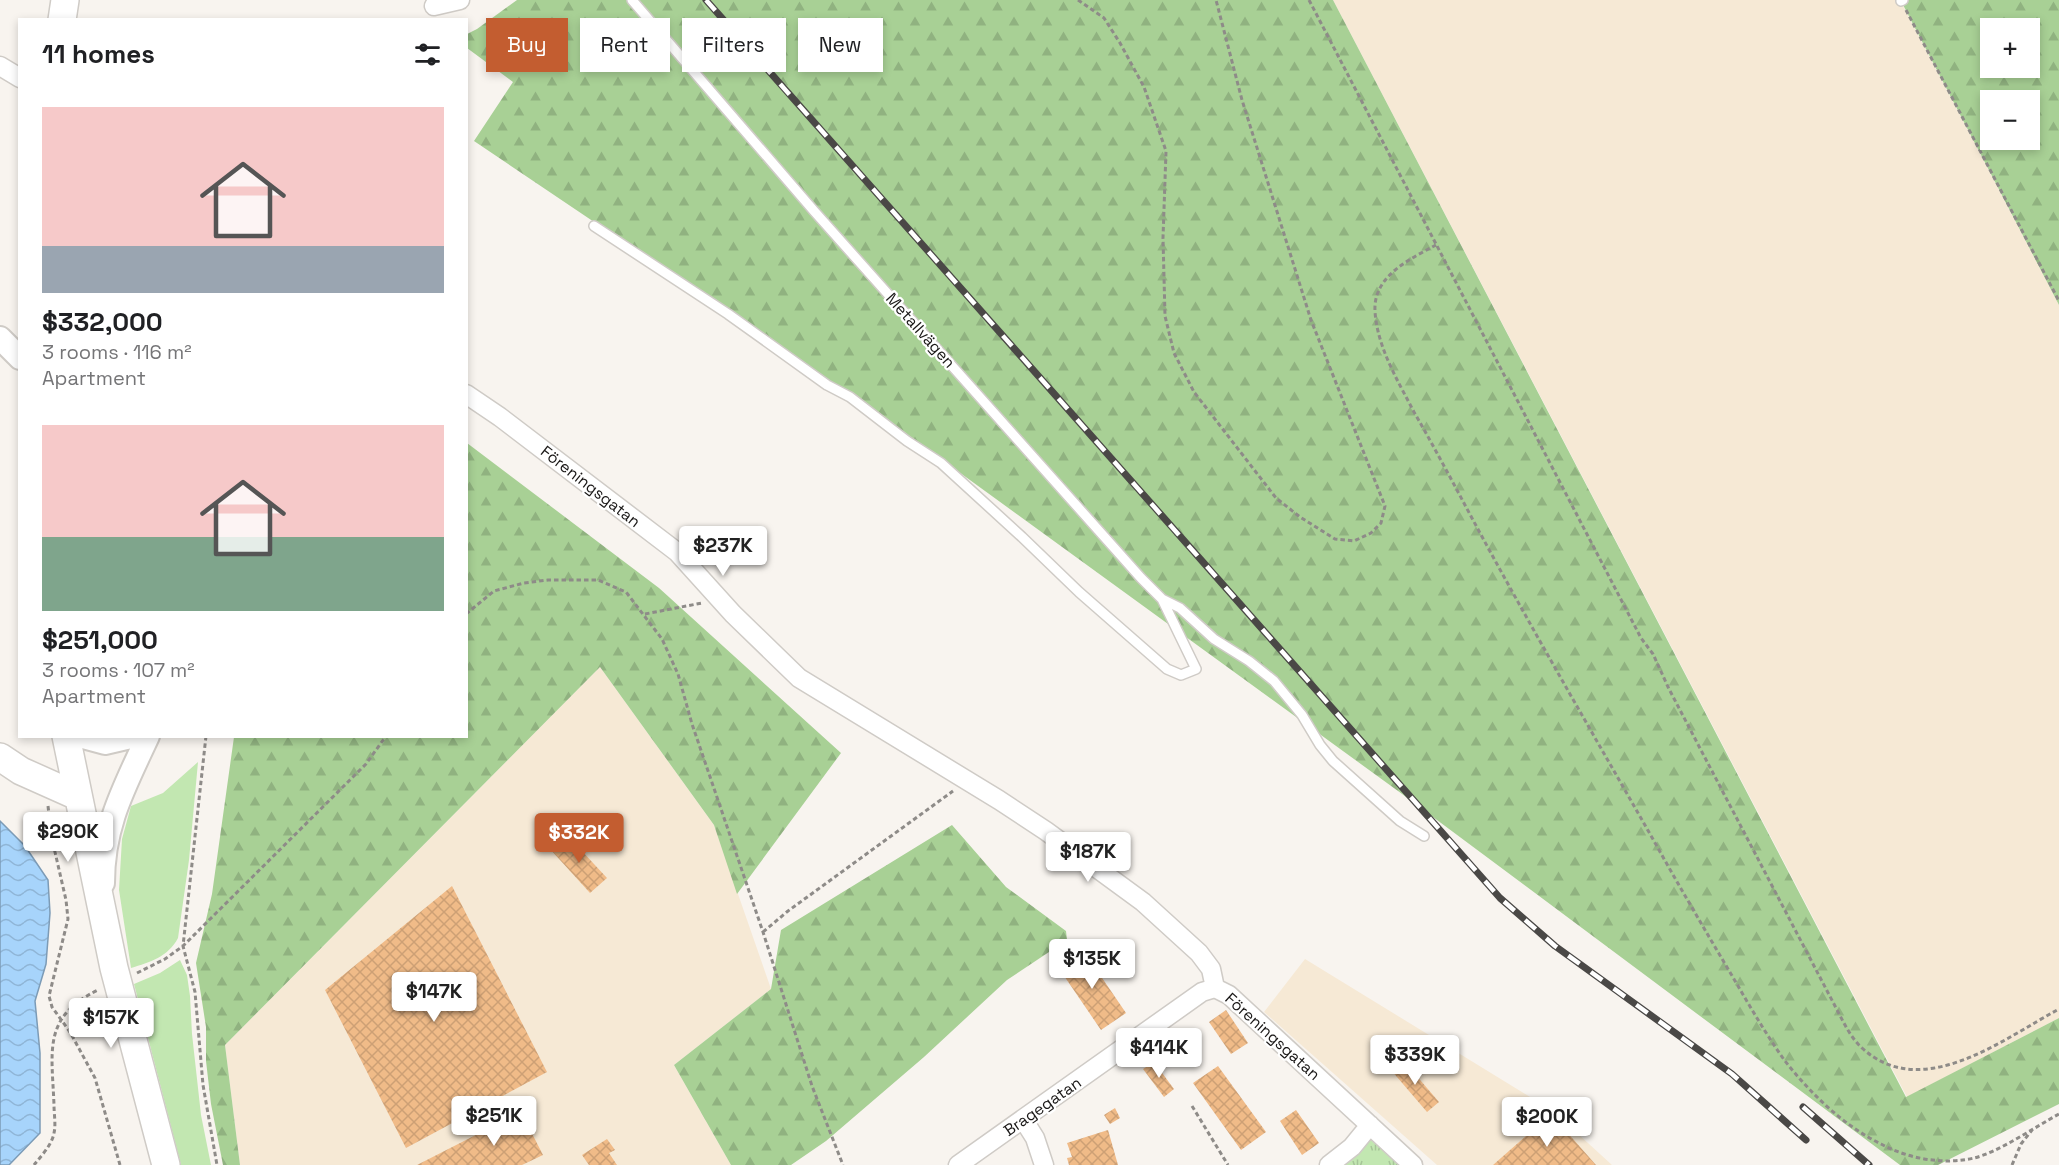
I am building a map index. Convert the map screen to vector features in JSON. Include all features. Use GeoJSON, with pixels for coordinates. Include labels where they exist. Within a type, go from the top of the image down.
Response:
{"type":"FeatureCollection","features":[{"type":"Feature","properties":{"kind":"main road"},"geometry":{"type":"LineString","coordinates":[[62,18],[65,0]]}},
{"type":"Feature","properties":{"kind":"main road"},"geometry":{"type":"LineString","coordinates":[[66,738],[76,796],[104,921],[144,1089],[165,1165]]}},
{"type":"Feature","properties":{"kind":"main road"},"geometry":{"type":"LineString","coordinates":[[0,757],[21,771],[76,796]]}},
{"type":"Feature","properties":{"kind":"street"},"geometry":{"type":"LineString","coordinates":[[434,6],[460,0]]}},
{"type":"Feature","properties":{"kind":"street"},"geometry":{"type":"LineString","coordinates":[[0,66],[18,77]]}},
{"type":"Feature","properties":{"kind":"street"},"geometry":{"type":"LineString","coordinates":[[0,338],[18,356]]}},
{"type":"Feature","properties":{"kind":"street","name":"Föreningsgatan"},"geometry":{"type":"LineString","coordinates":[[468,395],[500,417],[676,552],[720,600],[799,678],[1046,831],[1143,902],[1199,953],[1211,969],[1215,988],[1229,994],[1413,1165]]}},
{"type":"Feature","properties":{"kind":"street"},"geometry":{"type":"LineString","coordinates":[[87,738],[105,743],[126,738]]}},
{"type":"Feature","properties":{"kind":"street"},"geometry":{"type":"LineString","coordinates":[[104,921],[103,871],[107,835],[117,803],[147,738]]}},
{"type":"Feature","properties":{"kind":"street","name":"Bragegatan"},"geometry":{"type":"LineString","coordinates":[[958,1165],[1202,992],[1215,988]]}},
{"type":"Feature","properties":{"kind":"street"},"geometry":{"type":"LineString","coordinates":[[1023,1119],[1035,1138],[1044,1165]]}},
{"type":"Feature","properties":{"kind":"street"},"geometry":{"type":"LineString","coordinates":[[1329,1165],[1352,1147],[1370,1125]]}},
{"type":"Feature","properties":{"kind":"lane","name":"Metallvägen"},"geometry":{"type":"LineString","coordinates":[[594,226],[728,314],[827,386],[850,397],[940,463],[1167,669],[1181,675],[1196,669],[1162,599],[830,229],[632,0]]}},
{"type":"Feature","properties":{"kind":"lane"},"geometry":{"type":"LineString","coordinates":[[1162,599],[1180,608],[1214,639],[1256,666],[1274,681],[1302,715],[1320,745],[1333,761],[1400,821],[1424,836]]}},
{"type":"Feature","properties":{"kind":"path"},"geometry":{"type":"LineString","coordinates":[[1078,0],[1104,18],[1120,43],[1143,87],[1166,151],[1163,238],[1165,316],[1174,353],[1194,392],[1276,498],[1300,517],[1335,539],[1354,541],[1371,533],[1381,523],[1385,506],[1311,320],[1242,100],[1216,0]]}},
{"type":"Feature","properties":{"kind":"path"},"geometry":{"type":"LineString","coordinates":[[1309,0],[1641,638],[1653,654],[1668,689],[1853,1038],[1862,1048],[1885,1063],[1910,1070],[1928,1071],[1946,1067],[1971,1056],[2059,1010]]}},
{"type":"Feature","properties":{"kind":"path"},"geometry":{"type":"LineString","coordinates":[[1902,1],[2059,301]]}},
{"type":"Feature","properties":{"kind":"path"},"geometry":{"type":"LineString","coordinates":[[1436,245],[1402,264],[1380,289],[1375,305],[1375,315],[1382,346],[1415,412],[1550,659],[1695,913],[1784,1059],[1816,1095],[1858,1131],[1904,1154],[1941,1161],[1976,1158],[2059,1114]]}},
{"type":"Feature","properties":{"kind":"path"},"geometry":{"type":"LineString","coordinates":[[468,612],[494,591],[524,583],[549,580],[598,580],[626,592],[662,639],[678,674],[692,724],[764,932],[812,1086],[843,1165]]}},
{"type":"Feature","properties":{"kind":"path"},"geometry":{"type":"LineString","coordinates":[[645,614],[720,600]]}},
{"type":"Feature","properties":{"kind":"path"},"geometry":{"type":"LineString","coordinates":[[206,738],[183,946],[195,992],[203,1085],[217,1165]]}},
{"type":"Feature","properties":{"kind":"path"},"geometry":{"type":"LineString","coordinates":[[130,976],[165,959],[183,946],[366,764],[385,738]]}},
{"type":"Feature","properties":{"kind":"path"},"geometry":{"type":"LineString","coordinates":[[43,780],[52,839],[67,909],[66,931],[50,996],[52,1007],[70,1032],[95,1078],[120,1165]]}},
{"type":"Feature","properties":{"kind":"path"},"geometry":{"type":"LineString","coordinates":[[764,932],[788,911],[966,781]]}},
{"type":"Feature","properties":{"kind":"path"},"geometry":{"type":"LineString","coordinates":[[34,1165],[52,1140],[54,1132],[52,1062],[55,1032],[60,1019],[71,1006],[101,988]]}},
{"type":"Feature","properties":{"kind":"path"},"geometry":{"type":"LineString","coordinates":[[1192,1106],[1228,1165]]}},
{"type":"Feature","properties":{"kind":"path"},"geometry":{"type":"LineString","coordinates":[[2012,1165],[2021,1143],[2033,1128]]}},
{"type":"Feature","properties":{"kind":"shaded area"},"geometry":{"type":"Polygon","coordinates":[[[1333,0],[1900,0],[2059,305],[2059,1018],[1907,1097],[1333,0]]]}},
{"type":"Feature","properties":{"kind":"shaded area"},"geometry":{"type":"Polygon","coordinates":[[[600,667],[714,825],[771,989],[674,1065],[731,1165],[240,1165],[225,1045],[600,667]]]}},
{"type":"Feature","properties":{"kind":"shaded area"},"geometry":{"type":"Polygon","coordinates":[[[1305,959],[1553,1111],[1612,1165],[1437,1165],[1264,1012],[1305,959]]]}},
{"type":"Feature","properties":{"kind":"green space"},"geometry":{"type":"Polygon","coordinates":[[[517,0],[1333,0],[1906,1097],[2059,1018],[2059,1104],[1938,1165],[1900,1165],[1398,791],[879,414],[474,141],[513,82],[499,72],[568,72],[568,18],[492,18],[517,0]]]}},
{"type":"Feature","properties":{"kind":"green space"},"geometry":{"type":"Polygon","coordinates":[[[1900,0],[2059,0],[2059,305],[1900,0]]]}},
{"type":"Feature","properties":{"kind":"green space"},"geometry":{"type":"Polygon","coordinates":[[[486,22],[486,62],[468,49],[468,34],[486,22]]]}},
{"type":"Feature","properties":{"kind":"green space"},"geometry":{"type":"Polygon","coordinates":[[[468,444],[659,588],[841,753],[737,894],[714,825],[600,667],[225,1045],[240,1165],[223,1165],[211,1104],[206,1061],[206,1027],[196,963],[212,894],[234,738],[468,738],[468,444]]]}},
{"type":"Feature","properties":{"kind":"green space"},"geometry":{"type":"Polygon","coordinates":[[[198,762],[189,860],[178,938],[164,954],[131,968],[119,890],[122,839],[131,806],[163,793],[198,762]]]}},
{"type":"Feature","properties":{"kind":"green space"},"geometry":{"type":"Polygon","coordinates":[[[952,825],[1006,887],[1066,931],[1067,940],[1007,980],[924,1057],[826,1141],[791,1165],[731,1165],[674,1065],[771,989],[781,930],[952,825]]]}},
{"type":"Feature","properties":{"kind":"green space"},"geometry":{"type":"Polygon","coordinates":[[[180,960],[187,975],[201,1115],[211,1165],[181,1165],[134,984],[160,973],[180,960]]]}},
{"type":"Feature","properties":{"kind":"green space"},"geometry":{"type":"Polygon","coordinates":[[[1369,1128],[1411,1165],[1331,1165],[1369,1128]]]}},
{"type":"Feature","properties":{"kind":"water"},"geometry":{"type":"Polygon","coordinates":[[[0,821],[25,846],[48,880],[50,913],[46,964],[35,1001],[40,1053],[40,1133],[9,1165],[0,1165],[0,821]]]}},
{"type":"Feature","properties":{"kind":"building"},"geometry":{"type":"Polygon","coordinates":[[[567,835],[607,878],[590,893],[550,849],[567,835]]]}},
{"type":"Feature","properties":{"kind":"building"},"geometry":{"type":"Polygon","coordinates":[[[452,886],[547,1072],[406,1148],[325,990],[452,886]]]}},
{"type":"Feature","properties":{"kind":"building"},"geometry":{"type":"Polygon","coordinates":[[[1083,950],[1126,1013],[1101,1030],[1058,967],[1083,950]]]}},
{"type":"Feature","properties":{"kind":"building"},"geometry":{"type":"Polygon","coordinates":[[[1226,1010],[1248,1043],[1231,1054],[1209,1022],[1226,1010]]]}},
{"type":"Feature","properties":{"kind":"building"},"geometry":{"type":"Polygon","coordinates":[[[1403,1060],[1439,1102],[1427,1112],[1391,1070],[1403,1060]]]}},
{"type":"Feature","properties":{"kind":"building"},"geometry":{"type":"Polygon","coordinates":[[[1154,1062],[1174,1089],[1164,1097],[1143,1069],[1154,1062]]]}},
{"type":"Feature","properties":{"kind":"building"},"geometry":{"type":"Polygon","coordinates":[[[1218,1066],[1266,1132],[1241,1150],[1193,1083],[1218,1066]]]}},
{"type":"Feature","properties":{"kind":"building"},"geometry":{"type":"Polygon","coordinates":[[[1115,1108],[1120,1118],[1110,1124],[1104,1115],[1115,1108]]]}},
{"type":"Feature","properties":{"kind":"building"},"geometry":{"type":"Polygon","coordinates":[[[1296,1110],[1319,1143],[1302,1155],[1280,1121],[1296,1110]]]}},
{"type":"Feature","properties":{"kind":"building"},"geometry":{"type":"Polygon","coordinates":[[[521,1112],[543,1155],[522,1165],[417,1165],[521,1112]]]}},
{"type":"Feature","properties":{"kind":"building"},"geometry":{"type":"Polygon","coordinates":[[[1551,1114],[1596,1165],[1493,1165],[1551,1114]]]}},
{"type":"Feature","properties":{"kind":"building"},"geometry":{"type":"Polygon","coordinates":[[[1108,1130],[1118,1165],[1069,1165],[1067,1158],[1072,1157],[1067,1143],[1108,1130]]]}},
{"type":"Feature","properties":{"kind":"building"},"geometry":{"type":"Polygon","coordinates":[[[607,1139],[615,1150],[609,1153],[617,1165],[589,1165],[582,1155],[607,1139]]]}},
{"type":"Feature","properties":{"kind":"railway"},"geometry":{"type":"LineString","coordinates":[[706,0],[1500,898],[1555,946],[1732,1074],[1806,1140]]}},
{"type":"Feature","properties":{"kind":"railway"},"geometry":{"type":"LineString","coordinates":[[1803,1107],[1869,1165]]}}]}
